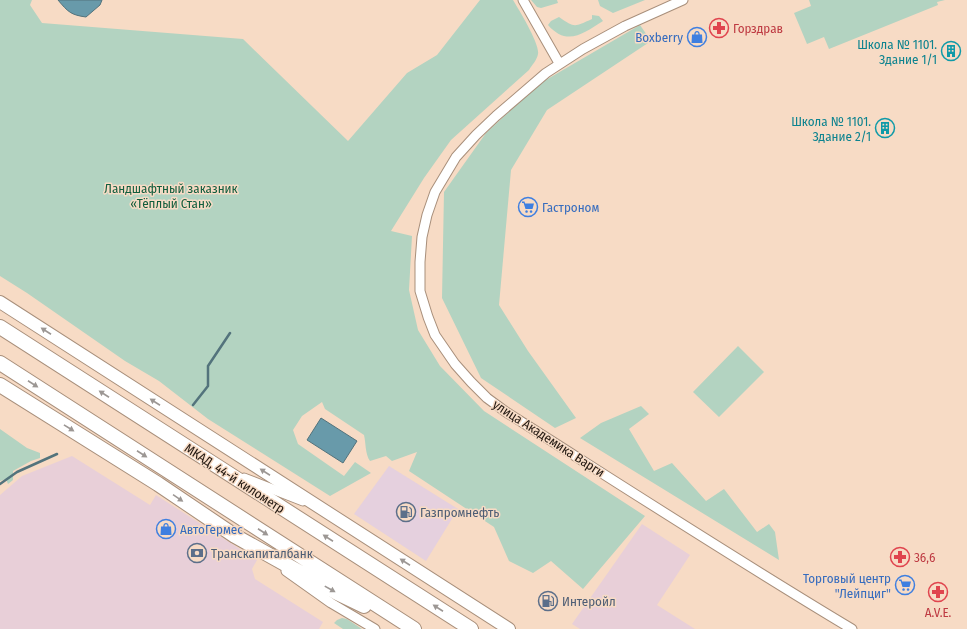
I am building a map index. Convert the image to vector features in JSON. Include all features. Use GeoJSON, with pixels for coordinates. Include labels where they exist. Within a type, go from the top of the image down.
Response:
{"type":"FeatureCollection","features":[{"type":"Feature","properties":{"kind":"highway","name":"МКАД, 44-й километр"},"geometry":{"type":"LineString","coordinates":[[0,327],[471,629]]}},
{"type":"Feature","properties":{"kind":"highway"},"geometry":{"type":"LineString","coordinates":[[0,362],[413,629]]}},
{"type":"Feature","properties":{"kind":"highway"},"geometry":{"type":"LineString","coordinates":[[0,385],[158,484],[235,536],[337,593],[413,629]]}},
{"type":"Feature","properties":{"kind":"main road"},"geometry":{"type":"LineString","coordinates":[[0,302],[509,629]]}},
{"type":"Feature","properties":{"kind":"street"},"geometry":{"type":"LineString","coordinates":[[523,0],[560,63]]}},
{"type":"Feature","properties":{"kind":"street","name":"улица Академика Варги"},"geometry":{"type":"LineString","coordinates":[[683,0],[625,26],[560,63],[527,88],[476,135],[456,157],[435,192],[426,214],[420,262],[420,291],[435,335],[470,382],[487,398],[506,412],[777,584],[852,629]]}},
{"type":"Feature","properties":{"kind":"street"},"geometry":{"type":"LineString","coordinates":[[220,468],[321,508]]}},
{"type":"Feature","properties":{"kind":"street"},"geometry":{"type":"LineString","coordinates":[[235,536],[331,603],[374,629]]}},
{"type":"Feature","properties":{"kind":"shaded area"},"geometry":{"type":"Polygon","coordinates":[[[72,456],[150,505],[156,495],[257,560],[252,569],[255,579],[323,622],[319,629],[0,629],[0,495],[22,476],[72,456]]]}},
{"type":"Feature","properties":{"kind":"shaded area","name":"Газпромнефть"},"geometry":{"type":"Polygon","coordinates":[[[389,466],[458,509],[426,561],[354,514],[389,466]]]}},
{"type":"Feature","properties":{"kind":"shaded area"},"geometry":{"type":"Polygon","coordinates":[[[642,524],[690,555],[657,605],[695,629],[580,629],[572,624],[642,524]]]}},
{"type":"Feature","properties":{"kind":"green space","name":"Ландшафтный заказник «Тёплый Стан»"},"geometry":{"type":"Polygon","coordinates":[[[0,0],[32,0],[30,5],[42,23],[243,39],[348,141],[407,73],[437,55],[480,0],[513,0],[536,43],[538,49],[537,58],[529,70],[451,140],[424,178],[391,231],[412,236],[409,290],[418,330],[440,366],[484,411],[645,516],[583,589],[551,561],[533,573],[509,561],[494,527],[409,471],[417,452],[392,461],[386,456],[370,461],[366,452],[364,435],[325,409],[322,402],[302,416],[293,430],[298,444],[344,476],[355,462],[371,473],[330,496],[208,419],[159,381],[125,361],[0,276],[0,0]]]}},
{"type":"Feature","properties":{"kind":"green space"},"geometry":{"type":"Polygon","coordinates":[[[531,0],[557,0],[558,3],[541,8],[537,7],[531,0]]]}},
{"type":"Feature","properties":{"kind":"green space"},"geometry":{"type":"Polygon","coordinates":[[[598,0],[645,0],[613,13],[600,6],[598,0]]]}},
{"type":"Feature","properties":{"kind":"green space"},"geometry":{"type":"Polygon","coordinates":[[[809,0],[945,0],[937,2],[938,5],[829,49],[824,37],[807,44],[794,13],[811,6],[809,0]]]}},
{"type":"Feature","properties":{"kind":"green space"},"geometry":{"type":"Polygon","coordinates":[[[592,15],[599,16],[603,21],[576,36],[569,37],[562,35],[555,32],[548,25],[551,21],[559,17],[572,25],[578,25],[592,19],[592,15]]]}},
{"type":"Feature","properties":{"kind":"green space"},"geometry":{"type":"Polygon","coordinates":[[[640,25],[651,41],[547,110],[511,170],[499,305],[528,351],[576,418],[555,428],[481,378],[442,298],[444,192],[486,133],[539,84],[640,25]]]}},
{"type":"Feature","properties":{"kind":"green space"},"geometry":{"type":"Polygon","coordinates":[[[738,346],[764,372],[719,417],[693,392],[738,346]]]}},
{"type":"Feature","properties":{"kind":"green space"},"geometry":{"type":"Polygon","coordinates":[[[641,406],[649,414],[629,429],[654,471],[672,463],[706,501],[724,489],[757,532],[769,524],[775,532],[779,560],[580,438],[601,423],[641,406]]]}},
{"type":"Feature","properties":{"kind":"green space"},"geometry":{"type":"Polygon","coordinates":[[[0,429],[27,448],[40,453],[40,458],[31,461],[13,471],[13,480],[8,484],[6,479],[0,481],[0,429]]]}},
{"type":"Feature","properties":{"kind":"green space"},"geometry":{"type":"Polygon","coordinates":[[[342,618],[347,619],[362,629],[343,629],[334,623],[342,618]]]}},
{"type":"Feature","properties":{"kind":"water"},"geometry":{"type":"Polygon","coordinates":[[[58,0],[102,0],[100,5],[86,17],[70,12],[58,0]]]}},
{"type":"Feature","properties":{"kind":"water"},"geometry":{"type":"Polygon","coordinates":[[[321,418],[357,441],[343,463],[307,440],[321,418]]]}},
{"type":"Feature","properties":{"kind":"waterway"},"geometry":{"type":"LineString","coordinates":[[193,405],[208,386],[208,366],[230,333]]}},
{"type":"Feature","properties":{"kind":"waterway"},"geometry":{"type":"LineString","coordinates":[[0,484],[17,472],[57,454]]}},
{"type":"Feature","properties":{"kind":"place","name":"Горздрав"},"geometry":{"type":"Point","coordinates":[719,28]}},
{"type":"Feature","properties":{"kind":"place","name":"Boxberry"},"geometry":{"type":"Point","coordinates":[697,37]}},
{"type":"Feature","properties":{"kind":"place","name":"Школа № 1101. Здание 1/1"},"geometry":{"type":"Point","coordinates":[951,51]}},
{"type":"Feature","properties":{"kind":"place","name":"Школа № 1101. Здание 2/1"},"geometry":{"type":"Point","coordinates":[885,128]}},
{"type":"Feature","properties":{"kind":"place","name":"Гастроном"},"geometry":{"type":"Point","coordinates":[528,207]}},
{"type":"Feature","properties":{"kind":"place","name":"Газпромнефть"},"geometry":{"type":"Point","coordinates":[406,512]}},
{"type":"Feature","properties":{"kind":"place","name":"АвтоГермес"},"geometry":{"type":"Point","coordinates":[166,529]}},
{"type":"Feature","properties":{"kind":"place","name":"Транскапиталбанк"},"geometry":{"type":"Point","coordinates":[197,553]}},
{"type":"Feature","properties":{"kind":"place","name":"36,6"},"geometry":{"type":"Point","coordinates":[900,557]}},
{"type":"Feature","properties":{"kind":"place","name":"Торговый центр \"Лейпциг\""},"geometry":{"type":"Point","coordinates":[905,585]}},
{"type":"Feature","properties":{"kind":"place","name":"A.V.E."},"geometry":{"type":"Point","coordinates":[938,592]}},
{"type":"Feature","properties":{"kind":"place","name":"Интеройл"},"geometry":{"type":"Point","coordinates":[548,601]}}]}
